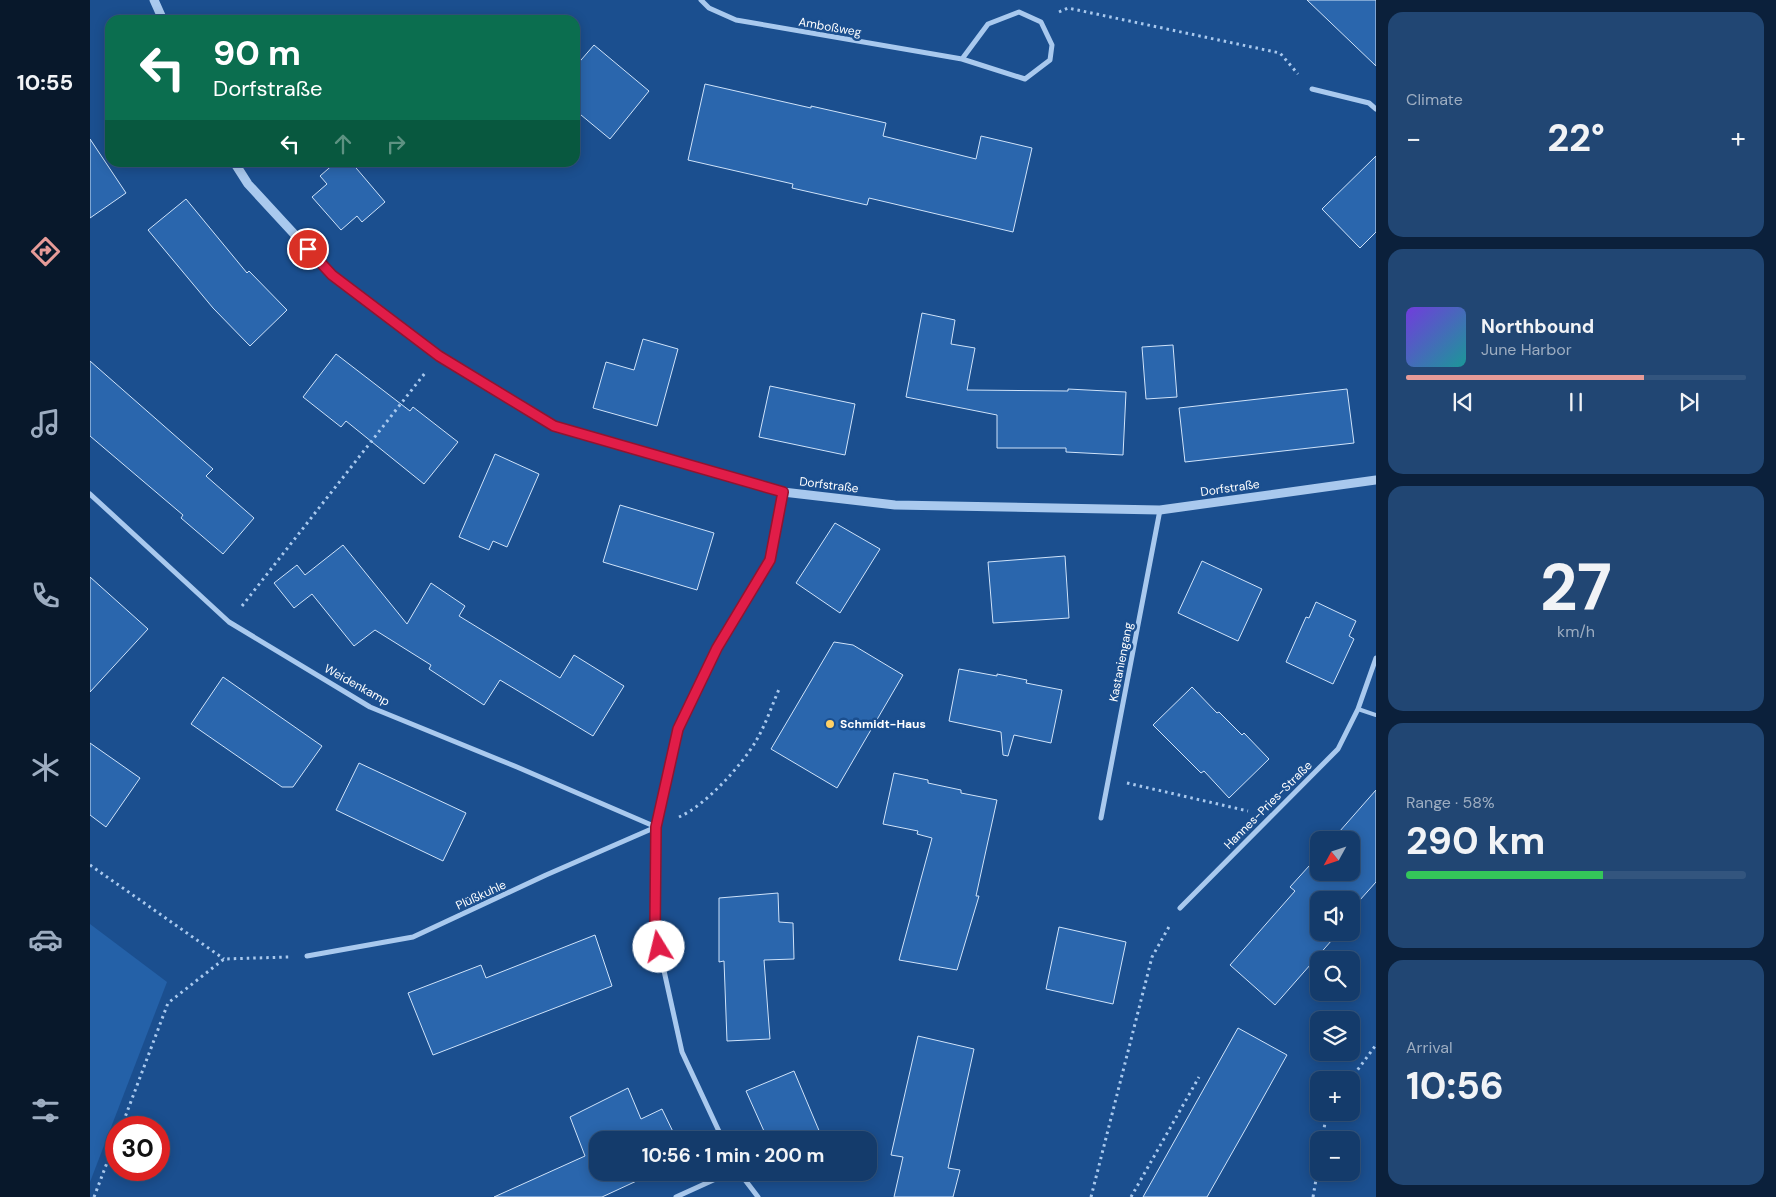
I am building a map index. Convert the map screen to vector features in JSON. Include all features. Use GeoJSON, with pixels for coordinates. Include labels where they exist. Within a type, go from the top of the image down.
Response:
{"type":"FeatureCollection","features":[{"type":"Feature","properties":{"kind":"street"},"geometry":{"type":"LineString","coordinates":[[154,0],[161,15]]}},
{"type":"Feature","properties":{"kind":"street","name":"Amboßweg"},"geometry":{"type":"LineString","coordinates":[[701,0],[709,8],[736,20],[962,60],[1025,79],[1050,60],[1052,45],[1041,22]]}},
{"type":"Feature","properties":{"kind":"street"},"geometry":{"type":"LineString","coordinates":[[962,60],[988,24],[1019,12],[1041,22]]}},
{"type":"Feature","properties":{"kind":"street"},"geometry":{"type":"LineString","coordinates":[[1312,89],[1369,103],[1376,109]]}},
{"type":"Feature","properties":{"kind":"street","name":"Dorfstraße"},"geometry":{"type":"LineString","coordinates":[[237,167],[248,184],[332,275],[439,356],[554,426],[783,492],[895,505],[1160,510],[1376,480]]}},
{"type":"Feature","properties":{"kind":"street"},"geometry":{"type":"LineString","coordinates":[[719,1131],[682,1052],[655,930],[656,827],[678,729],[717,648],[770,560],[783,492]]}},
{"type":"Feature","properties":{"kind":"street","name":"Weidenkamp"},"geometry":{"type":"LineString","coordinates":[[90,494],[229,622],[370,706],[656,827]]}},
{"type":"Feature","properties":{"kind":"street","name":"Kastaniengang"},"geometry":{"type":"LineString","coordinates":[[1101,818],[1160,510]]}},
{"type":"Feature","properties":{"kind":"street","name":"Hannes-Pries-Straße"},"geometry":{"type":"LineString","coordinates":[[1180,908],[1338,749],[1358,709],[1376,658]]}},
{"type":"Feature","properties":{"kind":"street","name":"Plüßkuhle"},"geometry":{"type":"LineString","coordinates":[[307,956],[413,937],[546,875],[656,827]]}},
{"type":"Feature","properties":{"kind":"street"},"geometry":{"type":"LineString","coordinates":[[676,1197],[711,1181]]}},
{"type":"Feature","properties":{"kind":"street"},"geometry":{"type":"LineString","coordinates":[[746,1181],[758,1197]]}},
{"type":"Feature","properties":{"kind":"lane"},"geometry":{"type":"LineString","coordinates":[[1358,709],[1376,715]]}},
{"type":"Feature","properties":{"kind":"path"},"geometry":{"type":"LineString","coordinates":[[1041,22],[1068,8],[1280,54],[1312,89]]}},
{"type":"Feature","properties":{"kind":"path"},"geometry":{"type":"LineString","coordinates":[[229,622],[439,356]]}},
{"type":"Feature","properties":{"kind":"path"},"geometry":{"type":"LineString","coordinates":[[656,827],[689,813],[724,782],[756,741],[780,687]]}},
{"type":"Feature","properties":{"kind":"path"},"geometry":{"type":"LineString","coordinates":[[1110,778],[1270,816]]}},
{"type":"Feature","properties":{"kind":"path"},"geometry":{"type":"LineString","coordinates":[[90,865],[224,959]]}},
{"type":"Feature","properties":{"kind":"path"},"geometry":{"type":"LineString","coordinates":[[1091,1197],[1152,957],[1180,908]]}},
{"type":"Feature","properties":{"kind":"path"},"geometry":{"type":"LineString","coordinates":[[125,1116],[168,1003],[224,959],[307,956]]}},
{"type":"Feature","properties":{"kind":"path"},"geometry":{"type":"LineString","coordinates":[[1357,1071],[1376,1045]]}},
{"type":"Feature","properties":{"kind":"path"},"geometry":{"type":"LineString","coordinates":[[1131,1197],[1199,1077]]}},
{"type":"Feature","properties":{"kind":"path"},"geometry":{"type":"LineString","coordinates":[[94,1197],[105,1168]]}},
{"type":"Feature","properties":{"kind":"path"},"geometry":{"type":"LineString","coordinates":[[1313,1197],[1316,1181]]}},
{"type":"Feature","properties":{"kind":"shaded area"},"geometry":{"type":"Polygon","coordinates":[[[90,924],[167,982],[115,1116],[105,1116],[105,1143],[90,1182],[90,924]]]}},
{"type":"Feature","properties":{"kind":"building"},"geometry":{"type":"Polygon","coordinates":[[[1307,0],[1376,0],[1376,66],[1307,0]]]}},
{"type":"Feature","properties":{"kind":"building"},"geometry":{"type":"Polygon","coordinates":[[[594,45],[649,91],[610,139],[580,114],[580,61],[594,45]]]}},
{"type":"Feature","properties":{"kind":"building"},"geometry":{"type":"Polygon","coordinates":[[[705,84],[886,123],[883,136],[976,159],[981,136],[1032,148],[1013,232],[869,198],[867,205],[792,188],[793,184],[688,160],[705,84]]]}},
{"type":"Feature","properties":{"kind":"building"},"geometry":{"type":"Polygon","coordinates":[[[90,139],[105,162],[105,167],[109,167],[126,193],[90,218],[90,139]]]}},
{"type":"Feature","properties":{"kind":"building"},"geometry":{"type":"Polygon","coordinates":[[[1376,156],[1376,232],[1360,248],[1322,209],[1376,156]]]}},
{"type":"Feature","properties":{"kind":"building"},"geometry":{"type":"Polygon","coordinates":[[[330,167],[355,167],[385,202],[362,222],[357,216],[341,230],[312,197],[327,184],[320,176],[330,167]]]}},
{"type":"Feature","properties":{"kind":"building"},"geometry":{"type":"Polygon","coordinates":[[[186,199],[247,273],[249,271],[287,310],[250,346],[213,308],[148,230],[186,199]]]}},
{"type":"Feature","properties":{"kind":"building"},"geometry":{"type":"Polygon","coordinates":[[[922,313],[955,320],[951,344],[975,348],[967,390],[1068,391],[1068,389],[1126,392],[1123,455],[1066,452],[1066,448],[997,448],[997,415],[906,397],[922,313]]]}},
{"type":"Feature","properties":{"kind":"building"},"geometry":{"type":"Polygon","coordinates":[[[643,339],[678,349],[657,426],[593,408],[606,362],[634,370],[643,339]]]}},
{"type":"Feature","properties":{"kind":"building"},"geometry":{"type":"Polygon","coordinates":[[[1173,345],[1177,397],[1146,399],[1142,347],[1173,345]]]}},
{"type":"Feature","properties":{"kind":"building"},"geometry":{"type":"Polygon","coordinates":[[[336,354],[410,411],[413,407],[458,442],[424,484],[346,421],[341,427],[303,397],[336,354]]]}},
{"type":"Feature","properties":{"kind":"building"},"geometry":{"type":"Polygon","coordinates":[[[90,361],[213,469],[206,476],[254,518],[223,554],[181,518],[183,515],[90,436],[90,361]]]}},
{"type":"Feature","properties":{"kind":"building"},"geometry":{"type":"Polygon","coordinates":[[[770,386],[855,404],[845,455],[759,437],[770,386]]]}},
{"type":"Feature","properties":{"kind":"building"},"geometry":{"type":"Polygon","coordinates":[[[1347,389],[1354,443],[1185,462],[1179,408],[1347,389]]]}},
{"type":"Feature","properties":{"kind":"building"},"geometry":{"type":"Polygon","coordinates":[[[495,454],[539,474],[507,547],[493,541],[489,550],[459,537],[495,454]]]}},
{"type":"Feature","properties":{"kind":"building"},"geometry":{"type":"Polygon","coordinates":[[[620,505],[714,533],[697,590],[603,562],[620,505]]]}},
{"type":"Feature","properties":{"kind":"building"},"geometry":{"type":"Polygon","coordinates":[[[835,523],[880,549],[840,613],[796,583],[835,523]]]}},
{"type":"Feature","properties":{"kind":"building"},"geometry":{"type":"Polygon","coordinates":[[[343,545],[407,624],[431,583],[465,606],[459,616],[560,678],[574,655],[624,686],[593,736],[500,680],[484,705],[429,669],[431,665],[375,630],[354,646],[312,594],[294,608],[274,583],[297,565],[305,575],[343,545]]]}},
{"type":"Feature","properties":{"kind":"building"},"geometry":{"type":"Polygon","coordinates":[[[1065,556],[1069,618],[993,623],[988,562],[1065,556]]]}},
{"type":"Feature","properties":{"kind":"building"},"geometry":{"type":"Polygon","coordinates":[[[1202,561],[1262,589],[1238,641],[1178,613],[1202,561]]]}},
{"type":"Feature","properties":{"kind":"building"},"geometry":{"type":"Polygon","coordinates":[[[90,577],[148,629],[90,692],[90,577]]]}},
{"type":"Feature","properties":{"kind":"building"},"geometry":{"type":"Polygon","coordinates":[[[1316,602],[1356,621],[1349,636],[1354,639],[1333,684],[1286,662],[1306,617],[1309,618],[1316,602]]]}},
{"type":"Feature","properties":{"kind":"building","name":"Schmidt-Haus"},"geometry":{"type":"Polygon","coordinates":[[[834,642],[853,645],[903,675],[837,788],[771,749],[834,642]]]}},
{"type":"Feature","properties":{"kind":"building"},"geometry":{"type":"Polygon","coordinates":[[[959,669],[1027,680],[1026,683],[1062,690],[1051,743],[1014,735],[1008,756],[1003,755],[1001,732],[949,721],[959,669]]]}},
{"type":"Feature","properties":{"kind":"building"},"geometry":{"type":"Polygon","coordinates":[[[223,677],[322,746],[293,787],[282,787],[191,724],[223,677]]]}},
{"type":"Feature","properties":{"kind":"building"},"geometry":{"type":"Polygon","coordinates":[[[1192,687],[1217,713],[1219,712],[1242,735],[1244,733],[1269,759],[1229,798],[1204,771],[1201,773],[1153,725],[1192,687]]]}},
{"type":"Feature","properties":{"kind":"building"},"geometry":{"type":"Polygon","coordinates":[[[90,743],[140,778],[106,827],[90,815],[90,743]]]}},
{"type":"Feature","properties":{"kind":"building"},"geometry":{"type":"Polygon","coordinates":[[[359,763],[466,813],[443,861],[336,810],[359,763]]]}},
{"type":"Feature","properties":{"kind":"building"},"geometry":{"type":"Polygon","coordinates":[[[894,773],[928,780],[928,783],[961,790],[961,793],[997,800],[976,896],[979,896],[957,970],[899,960],[932,838],[917,834],[918,831],[883,824],[894,773]]]}},
{"type":"Feature","properties":{"kind":"building"},"geometry":{"type":"Polygon","coordinates":[[[1376,790],[1376,882],[1360,900],[1360,891],[1310,891],[1310,941],[1331,941],[1322,951],[1310,951],[1310,965],[1275,1005],[1230,965],[1295,891],[1290,887],[1310,865],[1310,881],[1360,881],[1360,831],[1340,831],[1376,790]]]}},
{"type":"Feature","properties":{"kind":"building"},"geometry":{"type":"Polygon","coordinates":[[[778,893],[779,922],[793,923],[794,959],[764,960],[770,1039],[727,1041],[724,961],[719,962],[719,898],[778,893]]]}},
{"type":"Feature","properties":{"kind":"building"},"geometry":{"type":"Polygon","coordinates":[[[1059,927],[1126,942],[1113,1004],[1046,989],[1059,927]]]}},
{"type":"Feature","properties":{"kind":"building"},"geometry":{"type":"Polygon","coordinates":[[[595,935],[612,986],[433,1055],[408,993],[481,965],[486,978],[595,935]]]}},
{"type":"Feature","properties":{"kind":"building"},"geometry":{"type":"Polygon","coordinates":[[[1238,1028],[1287,1055],[1245,1130],[1207,1197],[1143,1197],[1238,1028]]]}},
{"type":"Feature","properties":{"kind":"building"},"geometry":{"type":"Polygon","coordinates":[[[918,1036],[974,1049],[948,1168],[960,1170],[953,1197],[894,1197],[903,1157],[891,1155],[918,1036]]]}},
{"type":"Feature","properties":{"kind":"building"},"geometry":{"type":"Polygon","coordinates":[[[794,1071],[819,1131],[764,1131],[746,1091],[794,1071]]]}},
{"type":"Feature","properties":{"kind":"building"},"geometry":{"type":"Polygon","coordinates":[[[628,1088],[641,1119],[662,1109],[673,1131],[589,1131],[589,1181],[637,1181],[602,1197],[494,1197],[585,1156],[570,1117],[628,1088]]]}},
{"type":"Feature","properties":{"kind":"place","name":"Schmidt-Haus"},"geometry":{"type":"Point","coordinates":[830,724]}},
{"type":"Feature","properties":{"kind":"route"},"geometry":{"type":"LineString","coordinates":[[308,249],[332,275],[439,356],[554,426],[783,492],[770,560],[717,648],[678,729],[656,827],[655,930],[659,947]]}}]}
